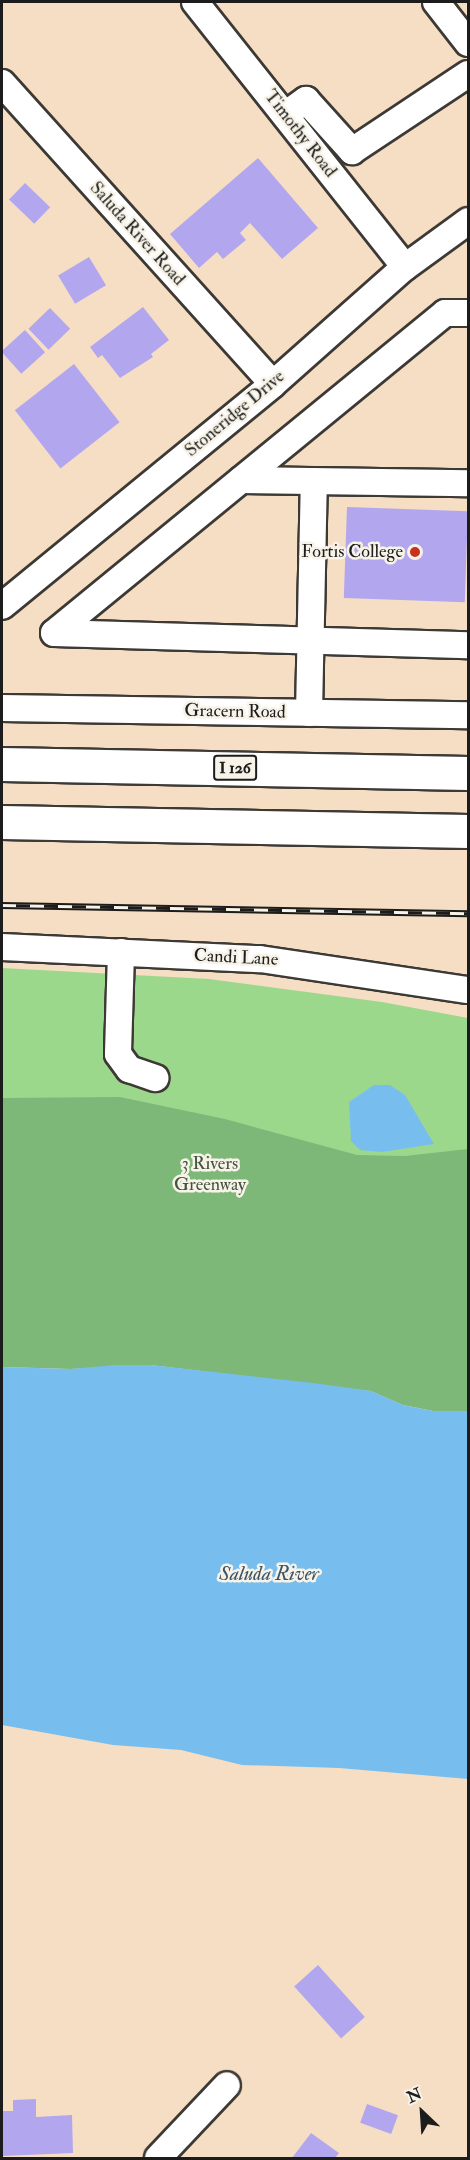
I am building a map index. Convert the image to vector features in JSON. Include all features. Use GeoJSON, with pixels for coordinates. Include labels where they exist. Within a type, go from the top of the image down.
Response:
{"type":"FeatureCollection","features":[{"type":"Feature","properties":{"kind":"highway","name":"I 126"},"geometry":{"type":"LineString","coordinates":[[2,764],[468,773]]}},
{"type":"Feature","properties":{"kind":"highway"},"geometry":{"type":"LineString","coordinates":[[2,822],[468,831]]}},
{"type":"Feature","properties":{"kind":"street","name":"Timothy Road"},"geometry":{"type":"LineString","coordinates":[[195,2],[405,267]]}},
{"type":"Feature","properties":{"kind":"street"},"geometry":{"type":"LineString","coordinates":[[436,2],[468,43]]}},
{"type":"Feature","properties":{"kind":"street"},"geometry":{"type":"LineString","coordinates":[[285,115],[306,100],[352,151],[468,74]]}},
{"type":"Feature","properties":{"kind":"street","name":"Saluda River Road"},"geometry":{"type":"LineString","coordinates":[[2,83],[273,384]]}},
{"type":"Feature","properties":{"kind":"street","name":"Stoneridge Drive"},"geometry":{"type":"LineString","coordinates":[[2,606],[273,384],[405,267],[468,221]]}},
{"type":"Feature","properties":{"kind":"street"},"geometry":{"type":"LineString","coordinates":[[468,313],[445,313],[54,633],[468,645]]}},
{"type":"Feature","properties":{"kind":"street"},"geometry":{"type":"LineString","coordinates":[[241,480],[468,483]]}},
{"type":"Feature","properties":{"kind":"street"},"geometry":{"type":"LineString","coordinates":[[309,713],[314,481]]}},
{"type":"Feature","properties":{"kind":"street","name":"Gracern Road"},"geometry":{"type":"LineString","coordinates":[[2,708],[468,715]]}},
{"type":"Feature","properties":{"kind":"street","name":"Candi Lane"},"geometry":{"type":"LineString","coordinates":[[2,947],[300,963],[468,990]]}},
{"type":"Feature","properties":{"kind":"street"},"geometry":{"type":"LineString","coordinates":[[121,952],[118,1054],[129,1069],[155,1078]]}},
{"type":"Feature","properties":{"kind":"street"},"geometry":{"type":"LineString","coordinates":[[158,2158],[227,2085]]}},
{"type":"Feature","properties":{"kind":"green space","name":"3 Rivers Greenway"},"geometry":{"type":"Polygon","coordinates":[[[2,968],[209,979],[382,1002],[468,1018],[468,1411],[403,1405],[371,1391],[151,1365],[2,1367],[2,968]]]}},
{"type":"Feature","properties":{"kind":"green space","name":"3 Rivers Greenway"},"geometry":{"type":"Polygon","coordinates":[[[120,1097],[225,1119],[357,1155],[405,1156],[468,1149],[468,1411],[433,1411],[403,1405],[371,1391],[151,1365],[70,1369],[2,1367],[2,1098],[120,1097]]]}},
{"type":"Feature","properties":{"kind":"water"},"geometry":{"type":"Polygon","coordinates":[[[374,1085],[390,1085],[405,1095],[434,1144],[382,1152],[360,1150],[351,1141],[349,1102],[374,1085]]]}},
{"type":"Feature","properties":{"kind":"water","name":"Saluda River"},"geometry":{"type":"Polygon","coordinates":[[[151,1365],[313,1383],[371,1391],[403,1405],[433,1411],[468,1411],[468,1779],[339,1768],[242,1765],[181,1750],[113,1745],[2,1725],[2,1367],[70,1369],[151,1365]]]}},
{"type":"Feature","properties":{"kind":"building"},"geometry":{"type":"Polygon","coordinates":[[[258,158],[318,228],[282,259],[250,223],[240,233],[246,240],[223,259],[217,252],[199,268],[170,234],[258,158]]]}},
{"type":"Feature","properties":{"kind":"building"},"geometry":{"type":"Polygon","coordinates":[[[25,183],[50,207],[34,224],[9,200],[25,183]]]}},
{"type":"Feature","properties":{"kind":"building"},"geometry":{"type":"Polygon","coordinates":[[[89,257],[106,285],[75,304],[58,276],[89,257]]]}},
{"type":"Feature","properties":{"kind":"building"},"geometry":{"type":"Polygon","coordinates":[[[143,307],[169,340],[151,354],[153,357],[120,378],[102,355],[98,358],[90,347],[143,307]]]}},
{"type":"Feature","properties":{"kind":"building"},"geometry":{"type":"Polygon","coordinates":[[[50,308],[70,329],[49,350],[28,329],[50,308]]]}},
{"type":"Feature","properties":{"kind":"building"},"geometry":{"type":"Polygon","coordinates":[[[25,330],[45,352],[21,374],[2,351],[25,330]]]}},
{"type":"Feature","properties":{"kind":"building"},"geometry":{"type":"Polygon","coordinates":[[[74,364],[120,422],[60,468],[15,410],[74,364]]]}},
{"type":"Feature","properties":{"kind":"building"},"geometry":{"type":"Polygon","coordinates":[[[347,507],[468,511],[465,602],[344,598],[347,507]]]}},
{"type":"Feature","properties":{"kind":"building"},"geometry":{"type":"Polygon","coordinates":[[[318,1965],[365,2017],[341,2038],[294,1986],[318,1965]]]}},
{"type":"Feature","properties":{"kind":"building"},"geometry":{"type":"Polygon","coordinates":[[[36,2099],[36,2117],[72,2115],[73,2153],[2,2156],[2,2111],[13,2111],[13,2100],[36,2099]]]}},
{"type":"Feature","properties":{"kind":"building"},"geometry":{"type":"Polygon","coordinates":[[[367,2104],[398,2115],[391,2134],[360,2123],[367,2104]]]}},
{"type":"Feature","properties":{"kind":"building"},"geometry":{"type":"Polygon","coordinates":[[[311,2133],[339,2153],[335,2158],[292,2158],[311,2133]]]}},
{"type":"Feature","properties":{"kind":"railway"},"geometry":{"type":"LineString","coordinates":[[2,905],[468,913]]}},
{"type":"Feature","properties":{"kind":"place","name":"Fortis College"},"geometry":{"type":"Point","coordinates":[415,552]}}]}
